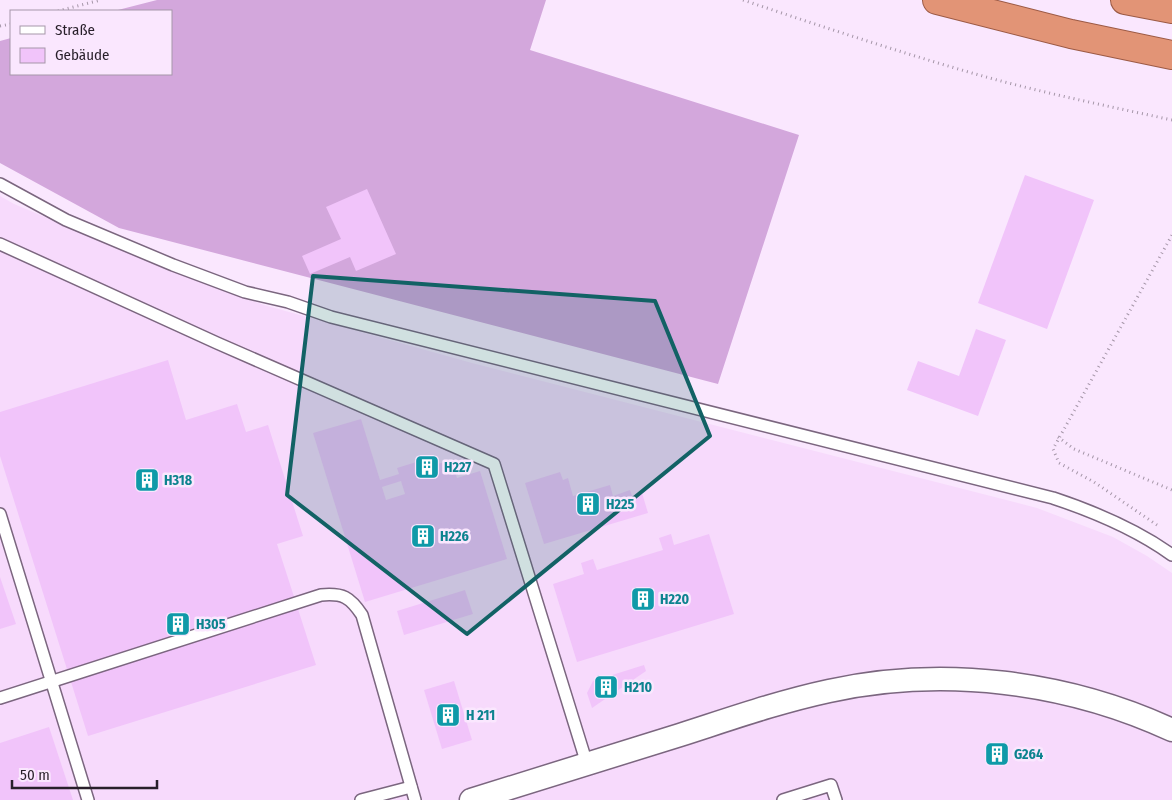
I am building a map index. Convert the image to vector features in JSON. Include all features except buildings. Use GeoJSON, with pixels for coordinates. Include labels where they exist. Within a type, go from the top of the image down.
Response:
{"type":"FeatureCollection","features":[{"type":"Feature","properties":{"kind":"highway"},"geometry":{"type":"LineString","coordinates":[[937,0],[1071,34],[1172,55]]}},
{"type":"Feature","properties":{"kind":"highway"},"geometry":{"type":"LineString","coordinates":[[1125,0],[1172,10]]}},
{"type":"Feature","properties":{"kind":"street"},"geometry":{"type":"LineString","coordinates":[[471,800],[584,754],[800,698],[881,682],[930,679],[1025,685],[1112,706],[1172,730]]}},
{"type":"Feature","properties":{"kind":"lane"},"geometry":{"type":"LineString","coordinates":[[0,184],[66,220],[173,265],[245,292],[288,302],[331,317],[1053,498],[1116,522],[1172,555]]}},
{"type":"Feature","properties":{"kind":"lane"},"geometry":{"type":"LineString","coordinates":[[0,244],[217,343],[494,464],[584,754]]}},
{"type":"Feature","properties":{"kind":"lane"},"geometry":{"type":"LineString","coordinates":[[0,514],[88,800]]}},
{"type":"Feature","properties":{"kind":"lane"},"geometry":{"type":"LineString","coordinates":[[0,698],[321,595],[337,594],[353,601],[362,615],[415,800]]}},
{"type":"Feature","properties":{"kind":"lane"},"geometry":{"type":"LineString","coordinates":[[783,800],[831,785],[836,800]]}},
{"type":"Feature","properties":{"kind":"lane"},"geometry":{"type":"LineString","coordinates":[[360,800],[412,787]]}},
{"type":"Feature","properties":{"kind":"path"},"geometry":{"type":"LineString","coordinates":[[62,10],[101,0]]}},
{"type":"Feature","properties":{"kind":"path"},"geometry":{"type":"LineString","coordinates":[[744,0],[965,71],[1053,94],[1172,120]]}},
{"type":"Feature","properties":{"kind":"path"},"geometry":{"type":"LineString","coordinates":[[1158,526],[1094,482],[1059,463],[1053,450],[1058,437],[1172,235]]}},
{"type":"Feature","properties":{"kind":"path"},"geometry":{"type":"LineString","coordinates":[[1058,437],[1074,449],[1172,490]]}},
{"type":"Feature","properties":{"kind":"highlighted area"},"geometry":{"type":"Polygon","coordinates":[[[313,276],[655,301],[710,436],[467,634],[287,495],[313,276]]]}},
{"type":"Feature","properties":{"kind":"shaded area"},"geometry":{"type":"Polygon","coordinates":[[[157,0],[546,0],[530,50],[799,135],[718,384],[119,228],[0,163],[0,41],[10,38],[10,75],[172,75],[172,10],[118,10],[157,0]]]}},
{"type":"Feature","properties":{"kind":"shaded area"},"geometry":{"type":"Polygon","coordinates":[[[0,196],[14,204],[159,265],[264,305],[472,363],[1037,508],[1113,537],[1172,573],[1172,800],[0,800],[0,196]]]}},
{"type":"Feature","properties":{"kind":"place","name":"H227"},"geometry":{"type":"Point","coordinates":[427,467]}},
{"type":"Feature","properties":{"kind":"place","name":"H318"},"geometry":{"type":"Point","coordinates":[147,480]}},
{"type":"Feature","properties":{"kind":"place","name":"H225"},"geometry":{"type":"Point","coordinates":[588,504]}},
{"type":"Feature","properties":{"kind":"place","name":"H226"},"geometry":{"type":"Point","coordinates":[423,536]}},
{"type":"Feature","properties":{"kind":"place","name":"H220"},"geometry":{"type":"Point","coordinates":[643,599]}},
{"type":"Feature","properties":{"kind":"place","name":"H305"},"geometry":{"type":"Point","coordinates":[178,624]}},
{"type":"Feature","properties":{"kind":"place","name":"H210"},"geometry":{"type":"Point","coordinates":[606,687]}},
{"type":"Feature","properties":{"kind":"place","name":"H 211"},"geometry":{"type":"Point","coordinates":[448,715]}},
{"type":"Feature","properties":{"kind":"place","name":"G264"},"geometry":{"type":"Point","coordinates":[997,754]}}]}
